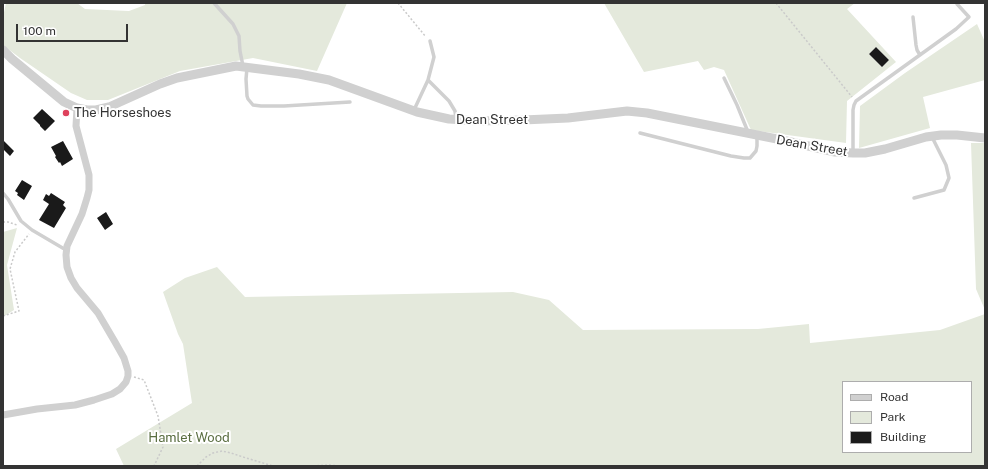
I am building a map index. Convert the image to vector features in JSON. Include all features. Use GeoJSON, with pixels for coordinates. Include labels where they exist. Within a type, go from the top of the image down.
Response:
{"type":"FeatureCollection","features":[{"type":"Feature","properties":{"kind":"street","name":"Dean Street"},"geometry":{"type":"LineString","coordinates":[[3,50],[64,102],[77,108],[87,110],[96,110],[115,104],[177,78],[236,66],[300,74],[329,80],[414,110],[456,120],[479,122],[568,118],[627,111],[647,113],[835,152],[853,153],[865,153],[885,149],[941,134],[985,138]]}},
{"type":"Feature","properties":{"kind":"street"},"geometry":{"type":"LineString","coordinates":[[3,415],[75,405],[94,400],[112,394],[120,389],[126,382],[128,376],[124,358],[98,313],[77,288],[67,267],[67,246],[88,198],[90,176],[76,126],[77,108]]}},
{"type":"Feature","properties":{"kind":"lane"},"geometry":{"type":"LineString","coordinates":[[214,3],[233,24],[239,36],[240,51],[245,67],[247,96],[253,105],[284,106],[350,102]]}},
{"type":"Feature","properties":{"kind":"lane"},"geometry":{"type":"LineString","coordinates":[[853,153],[853,110],[856,101],[956,29],[968,17],[957,4]]}},
{"type":"Feature","properties":{"kind":"lane"},"geometry":{"type":"LineString","coordinates":[[913,17],[916,45],[920,55]]}},
{"type":"Feature","properties":{"kind":"lane"},"geometry":{"type":"LineString","coordinates":[[414,110],[428,80],[434,57],[430,41]]}},
{"type":"Feature","properties":{"kind":"lane"},"geometry":{"type":"LineString","coordinates":[[640,133],[731,156],[750,158],[756,152],[757,146],[753,134],[724,78]]}},
{"type":"Feature","properties":{"kind":"lane"},"geometry":{"type":"LineString","coordinates":[[428,80],[449,101],[455,111],[456,120]]}},
{"type":"Feature","properties":{"kind":"lane"},"geometry":{"type":"LineString","coordinates":[[914,198],[944,190],[950,178],[946,165],[932,136]]}},
{"type":"Feature","properties":{"kind":"lane"},"geometry":{"type":"LineString","coordinates":[[3,193],[8,198],[21,220],[32,230],[67,250]]}},
{"type":"Feature","properties":{"kind":"path"},"geometry":{"type":"LineString","coordinates":[[398,3],[430,41]]}},
{"type":"Feature","properties":{"kind":"path"},"geometry":{"type":"LineString","coordinates":[[776,3],[856,101]]}},
{"type":"Feature","properties":{"kind":"path"},"geometry":{"type":"LineString","coordinates":[[3,222],[8,222],[32,230],[15,252],[10,269],[20,311],[3,316]]}},
{"type":"Feature","properties":{"kind":"path"},"geometry":{"type":"LineString","coordinates":[[128,376],[144,380],[158,416],[163,447],[154,466]]}},
{"type":"Feature","properties":{"kind":"path"},"geometry":{"type":"LineString","coordinates":[[197,466],[206,457],[213,453],[222,451],[273,466]]}},
{"type":"Feature","properties":{"kind":"path"},"geometry":{"type":"LineString","coordinates":[[313,466],[341,466]]}},
{"type":"Feature","properties":{"kind":"green space"},"geometry":{"type":"Polygon","coordinates":[[[6,3],[77,3],[85,9],[129,11],[145,5],[145,3],[347,3],[317,71],[253,58],[180,71],[108,100],[87,100],[71,93],[3,45],[3,17],[6,3]]]}},
{"type":"Feature","properties":{"kind":"green space"},"geometry":{"type":"Polygon","coordinates":[[[604,3],[855,3],[847,9],[896,62],[847,101],[846,143],[751,130],[724,70],[714,67],[704,70],[698,61],[644,72],[604,3]],[[876,47],[869,54],[882,67],[889,60],[876,47]]]}},
{"type":"Feature","properties":{"kind":"green space"},"geometry":{"type":"Polygon","coordinates":[[[977,24],[985,42],[985,80],[923,97],[930,128],[859,148],[860,106],[977,24]]]}},
{"type":"Feature","properties":{"kind":"green space"},"geometry":{"type":"Polygon","coordinates":[[[971,143],[985,143],[985,310],[976,289],[971,143]]]}},
{"type":"Feature","properties":{"kind":"green space"},"geometry":{"type":"Polygon","coordinates":[[[17,228],[7,265],[14,310],[3,317],[3,232],[17,228]]]}},
{"type":"Feature","properties":{"kind":"green space","name":"Hamlet Wood"},"geometry":{"type":"Polygon","coordinates":[[[217,267],[245,297],[513,292],[549,300],[583,330],[758,329],[809,324],[810,343],[940,330],[985,314],[985,466],[124,466],[116,449],[192,403],[183,344],[163,292],[185,278],[217,267]]]}},
{"type":"Feature","properties":{"kind":"building"},"geometry":{"type":"Polygon","coordinates":[[[876,47],[889,60],[882,67],[869,54],[876,47]]]}},
{"type":"Feature","properties":{"kind":"building"},"geometry":{"type":"Polygon","coordinates":[[[42,109],[55,121],[45,131],[33,118],[42,109]]]}},
{"type":"Feature","properties":{"kind":"building"},"geometry":{"type":"Polygon","coordinates":[[[3,140],[14,151],[10,156],[3,149],[3,140]]]}},
{"type":"Feature","properties":{"kind":"building"},"geometry":{"type":"Polygon","coordinates":[[[63,141],[73,159],[62,166],[55,157],[56,156],[51,147],[63,141]]]}},
{"type":"Feature","properties":{"kind":"building"},"geometry":{"type":"Polygon","coordinates":[[[22,180],[32,186],[24,200],[17,195],[18,193],[15,191],[22,180]]]}},
{"type":"Feature","properties":{"kind":"building"},"geometry":{"type":"Polygon","coordinates":[[[51,193],[65,202],[63,205],[66,208],[54,228],[39,220],[49,204],[43,200],[46,194],[49,196],[51,193]]]}},
{"type":"Feature","properties":{"kind":"building"},"geometry":{"type":"Polygon","coordinates":[[[106,212],[113,224],[105,230],[97,218],[106,212]]]}},
{"type":"Feature","properties":{"kind":"place","name":"The Horseshoes"},"geometry":{"type":"Point","coordinates":[66,113]}}]}
